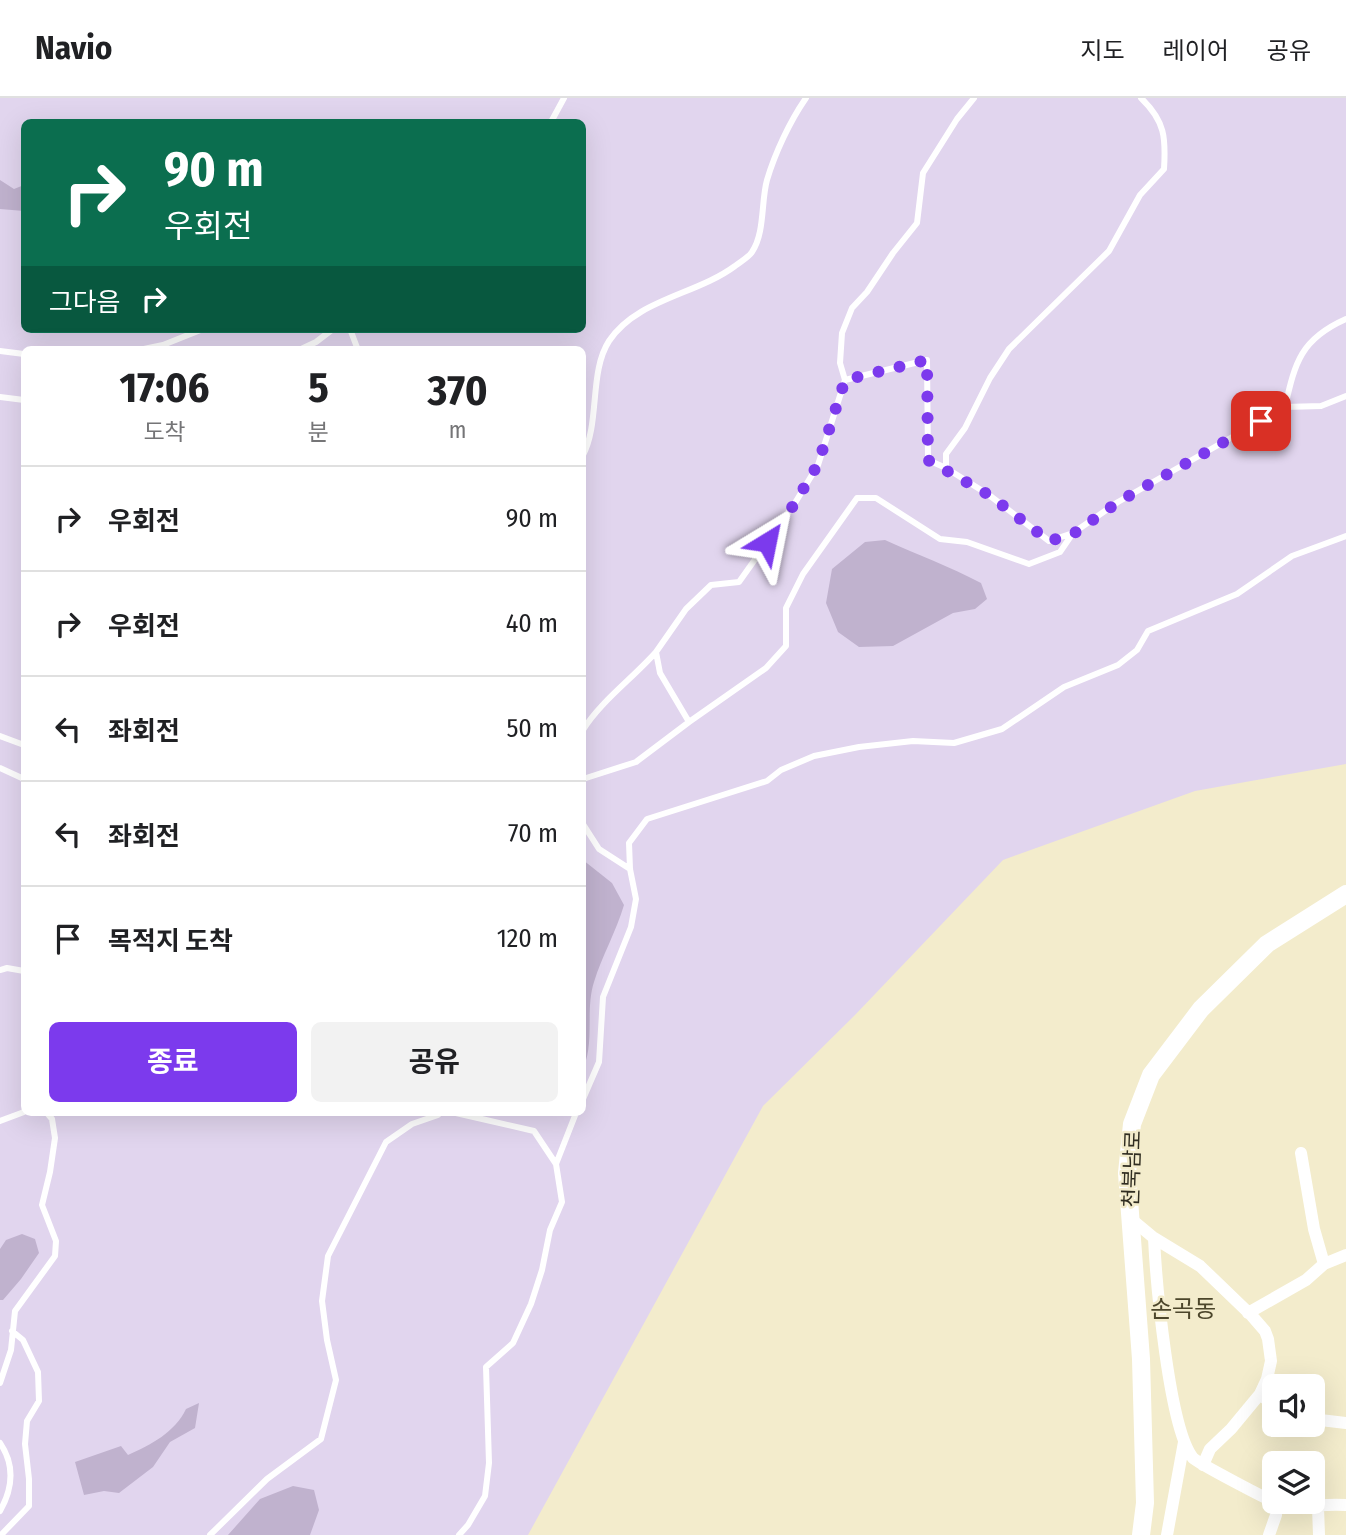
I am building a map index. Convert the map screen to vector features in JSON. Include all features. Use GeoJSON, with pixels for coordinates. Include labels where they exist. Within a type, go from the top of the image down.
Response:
{"type":"FeatureCollection","features":[{"type":"Feature","properties":{"kind":"main road","name":"천북남로"},"geometry":{"type":"LineString","coordinates":[[1141,1535],[1144,1503],[1141,1359],[1128,1173],[1132,1124],[1151,1075],[1201,1009],[1267,944],[1346,894]]}},
{"type":"Feature","properties":{"kind":"street"},"geometry":{"type":"LineString","coordinates":[[1301,1153],[1314,1229],[1324,1264]]}},
{"type":"Feature","properties":{"kind":"street"},"geometry":{"type":"LineString","coordinates":[[1130,1218],[1154,1238],[1200,1266],[1265,1331],[1271,1349],[1267,1379],[1260,1394],[1210,1449],[1203,1465]]}},
{"type":"Feature","properties":{"kind":"street"},"geometry":{"type":"LineString","coordinates":[[1154,1238],[1166,1353],[1184,1442],[1194,1460],[1262,1495]]}},
{"type":"Feature","properties":{"kind":"street"},"geometry":{"type":"LineString","coordinates":[[1248,1313],[1306,1280],[1324,1264],[1346,1255]]}},
{"type":"Feature","properties":{"kind":"street"},"geometry":{"type":"LineString","coordinates":[[1325,1421],[1346,1423]]}},
{"type":"Feature","properties":{"kind":"street"},"geometry":{"type":"LineString","coordinates":[[1167,1535],[1184,1442]]}},
{"type":"Feature","properties":{"kind":"street"},"geometry":{"type":"LineString","coordinates":[[1325,1504],[1346,1504]]}},
{"type":"Feature","properties":{"kind":"street"},"geometry":{"type":"LineString","coordinates":[[1269,1535],[1276,1514]]}},
{"type":"Feature","properties":{"kind":"street"},"geometry":{"type":"LineString","coordinates":[[1318,1514],[1319,1535]]}},
{"type":"Feature","properties":{"kind":"lane"},"geometry":{"type":"LineString","coordinates":[[553,119],[564,98]]}},
{"type":"Feature","properties":{"kind":"lane"},"geometry":{"type":"LineString","coordinates":[[586,443],[594,410],[597,378],[608,343],[630,318],[729,270],[752,253],[760,226],[766,181],[781,145],[806,98]]}},
{"type":"Feature","properties":{"kind":"lane"},"geometry":{"type":"LineString","coordinates":[[586,725],[636,675],[656,652],[685,610],[711,585],[739,582],[795,503],[818,464],[845,380],[840,363],[842,333],[852,308],[867,292],[917,223],[923,173],[957,119],[974,98]]}},
{"type":"Feature","properties":{"kind":"lane"},"geometry":{"type":"LineString","coordinates":[[946,468],[946,454],[965,428],[990,378],[1009,349],[1109,251],[1140,195],[1164,169],[1166,141],[1153,110],[1141,98]]}},
{"type":"Feature","properties":{"kind":"lane"},"geometry":{"type":"LineString","coordinates":[[1284,407],[1297,360],[1311,341],[1346,319]]}},
{"type":"Feature","properties":{"kind":"lane"},"geometry":{"type":"LineString","coordinates":[[158,346],[192,333]]}},
{"type":"Feature","properties":{"kind":"lane"},"geometry":{"type":"LineString","coordinates":[[308,346],[328,333]]}},
{"type":"Feature","properties":{"kind":"lane"},"geometry":{"type":"LineString","coordinates":[[0,351],[21,354]]}},
{"type":"Feature","properties":{"kind":"lane"},"geometry":{"type":"LineString","coordinates":[[845,380],[927,360],[928,460],[989,495],[1049,541],[1073,534]]}},
{"type":"Feature","properties":{"kind":"lane"},"geometry":{"type":"LineString","coordinates":[[586,778],[636,762],[766,668],[786,646],[786,608],[803,574],[857,498],[876,498],[940,539],[967,542],[1028,564],[1060,552],[1073,534],[1118,502],[1284,407],[1321,406],[1346,396]]}},
{"type":"Feature","properties":{"kind":"lane"},"geometry":{"type":"LineString","coordinates":[[0,397],[21,400]]}},
{"type":"Feature","properties":{"kind":"lane"},"geometry":{"type":"LineString","coordinates":[[586,1092],[599,1062],[603,997],[631,927],[635,899],[629,843],[647,819],[767,781],[781,771],[814,756],[859,747],[913,741],[954,743],[1002,729],[1064,687],[1118,665],[1138,650],[1148,631],[1237,594],[1292,556],[1346,536]]}},
{"type":"Feature","properties":{"kind":"lane"},"geometry":{"type":"LineString","coordinates":[[656,652],[660,673],[688,722]]}},
{"type":"Feature","properties":{"kind":"lane"},"geometry":{"type":"LineString","coordinates":[[0,736],[21,744]]}},
{"type":"Feature","properties":{"kind":"lane"},"geometry":{"type":"LineString","coordinates":[[0,768],[21,778]]}},
{"type":"Feature","properties":{"kind":"lane"},"geometry":{"type":"LineString","coordinates":[[586,829],[599,849],[630,869]]}},
{"type":"Feature","properties":{"kind":"lane"},"geometry":{"type":"LineString","coordinates":[[0,970],[7,968],[21,970]]}},
{"type":"Feature","properties":{"kind":"lane"},"geometry":{"type":"LineString","coordinates":[[0,1121],[21,1113]]}},
{"type":"Feature","properties":{"kind":"lane"},"geometry":{"type":"LineString","coordinates":[[0,1382],[10,1350],[15,1311],[55,1256],[56,1241],[42,1205],[55,1138],[50,1116]]}},
{"type":"Feature","properties":{"kind":"lane"},"geometry":{"type":"LineString","coordinates":[[210,1535],[267,1479],[321,1439],[336,1380],[327,1340],[323,1301],[328,1256],[386,1142],[412,1124],[432,1116]]}},
{"type":"Feature","properties":{"kind":"lane"},"geometry":{"type":"LineString","coordinates":[[459,1535],[485,1496],[489,1463],[486,1367],[513,1343],[531,1304],[542,1270],[550,1230],[562,1202],[556,1164],[534,1131],[469,1116]]}},
{"type":"Feature","properties":{"kind":"lane"},"geometry":{"type":"LineString","coordinates":[[556,1164],[575,1116]]}},
{"type":"Feature","properties":{"kind":"lane"},"geometry":{"type":"LineString","coordinates":[[1,1535],[29,1506],[25,1444],[27,1421],[39,1401],[38,1372],[23,1340],[12,1331]]}},
{"type":"Feature","properties":{"kind":"lane"},"geometry":{"type":"LineString","coordinates":[[0,1443],[8,1455],[12,1475],[8,1498],[0,1511]]}},
{"type":"Feature","properties":{"kind":"shaded area"},"geometry":{"type":"Polygon","coordinates":[[[0,98],[1346,98],[1346,764],[1195,791],[1003,860],[855,1015],[763,1106],[528,1535],[0,1535],[0,98]]]}},
{"type":"Feature","properties":{"kind":"shaded area"},"geometry":{"type":"Polygon","coordinates":[[[0,180],[14,189],[21,186],[21,211],[0,209],[0,180]]]}},
{"type":"Feature","properties":{"kind":"shaded area"},"geometry":{"type":"Polygon","coordinates":[[[885,540],[981,583],[987,599],[975,609],[953,613],[893,646],[859,647],[838,632],[826,603],[832,569],[865,542],[885,540]]]}},
{"type":"Feature","properties":{"kind":"shaded area"},"geometry":{"type":"Polygon","coordinates":[[[586,862],[612,883],[624,905],[591,993],[586,1062],[586,862]]]}},
{"type":"Feature","properties":{"kind":"shaded area"},"geometry":{"type":"Polygon","coordinates":[[[22,1234],[35,1239],[39,1253],[21,1279],[3,1300],[0,1300],[0,1249],[6,1240],[22,1234]]]}},
{"type":"Feature","properties":{"kind":"shaded area"},"geometry":{"type":"Polygon","coordinates":[[[199,1403],[195,1428],[170,1442],[153,1467],[119,1493],[104,1491],[84,1495],[75,1462],[121,1446],[128,1455],[137,1451],[162,1437],[176,1424],[186,1409],[199,1403]]]}},
{"type":"Feature","properties":{"kind":"shaded area"},"geometry":{"type":"Polygon","coordinates":[[[293,1486],[314,1490],[319,1510],[310,1535],[228,1535],[260,1499],[293,1486]]]}},
{"type":"Feature","properties":{"kind":"district","name":"손곡동"},"geometry":{"type":"Point","coordinates":[1183,1309]}},
{"type":"Feature","properties":{"kind":"route"},"geometry":{"type":"LineString","coordinates":[[767,542],[818,464],[845,380],[898,366],[927,360],[928,460],[989,495],[1049,541],[1073,534],[1118,502],[1261,421]]}}]}
